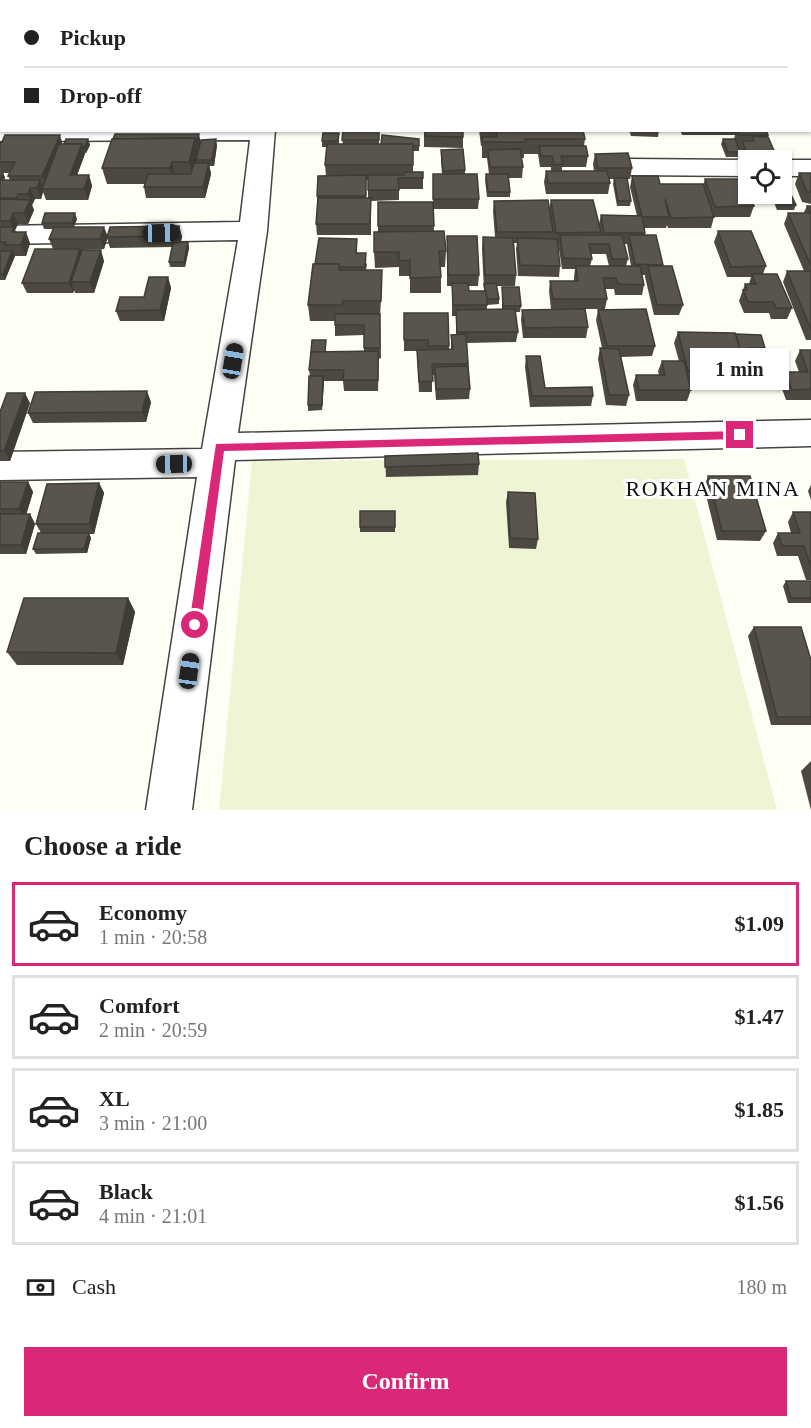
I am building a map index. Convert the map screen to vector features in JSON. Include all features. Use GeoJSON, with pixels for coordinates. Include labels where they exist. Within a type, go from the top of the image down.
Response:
{"type":"FeatureCollection","features":[{"type":"Feature","properties":{"kind":"street"},"geometry":{"type":"LineString","coordinates":[[0,134],[175,132]]}},
{"type":"Feature","properties":{"kind":"street"},"geometry":{"type":"LineString","coordinates":[[170,810],[218,455],[253,231],[263,132]]}},
{"type":"Feature","properties":{"kind":"street"},"geometry":{"type":"LineString","coordinates":[[629,166],[738,168]]}},
{"type":"Feature","properties":{"kind":"street"},"geometry":{"type":"LineString","coordinates":[[792,168],[811,168]]}},
{"type":"Feature","properties":{"kind":"street"},"geometry":{"type":"LineString","coordinates":[[0,235],[253,231]]}},
{"type":"Feature","properties":{"kind":"street"},"geometry":{"type":"LineString","coordinates":[[0,466],[218,455],[811,433]]}},
{"type":"Feature","properties":{"kind":"green space"},"geometry":{"type":"Polygon","coordinates":[[[684,459],[777,810],[219,810],[252,461],[684,459]]]}},
{"type":"Feature","properties":{"kind":"building"},"geometry":{"type":"Polygon","coordinates":[[[343,132],[379,132],[379,140],[342,140],[343,132]]]}},
{"type":"Feature","properties":{"kind":"building"},"geometry":{"type":"Polygon","coordinates":[[[425,132],[463,132],[463,137],[425,136],[425,132]]]}},
{"type":"Feature","properties":{"kind":"building"},"geometry":{"type":"Polygon","coordinates":[[[496,132],[583,132],[585,139],[483,142],[482,137],[497,137],[496,132]]]}},
{"type":"Feature","properties":{"kind":"building"},"geometry":{"type":"Polygon","coordinates":[[[738,132],[767,132],[768,135],[739,135],[738,132]]]}},
{"type":"Feature","properties":{"kind":"building"},"geometry":{"type":"Polygon","coordinates":[[[323,133],[339,133],[338,141],[322,141],[323,133]]]}},
{"type":"Feature","properties":{"kind":"building"},"geometry":{"type":"Polygon","coordinates":[[[115,134],[199,134],[196,142],[195,138],[113,139],[115,134]]]}},
{"type":"Feature","properties":{"kind":"building"},"geometry":{"type":"Polygon","coordinates":[[[5,135],[60,135],[42,176],[8,176],[15,162],[0,162],[0,142],[5,135]]]}},
{"type":"Feature","properties":{"kind":"building"},"geometry":{"type":"Polygon","coordinates":[[[382,135],[419,139],[419,146],[381,144],[382,135]]]}},
{"type":"Feature","properties":{"kind":"building"},"geometry":{"type":"Polygon","coordinates":[[[752,136],[768,137],[774,150],[746,150],[742,141],[754,141],[752,136]]]}},
{"type":"Feature","properties":{"kind":"building"},"geometry":{"type":"Polygon","coordinates":[[[195,138],[189,162],[172,162],[170,168],[102,168],[112,139],[195,138]]]}},
{"type":"Feature","properties":{"kind":"building"},"geometry":{"type":"Polygon","coordinates":[[[66,139],[88,139],[83,148],[82,144],[64,144],[66,139]]]}},
{"type":"Feature","properties":{"kind":"building"},"geometry":{"type":"Polygon","coordinates":[[[216,139],[212,160],[196,160],[201,140],[216,139]]]}},
{"type":"Feature","properties":{"kind":"building"},"geometry":{"type":"Polygon","coordinates":[[[723,139],[735,139],[739,150],[728,152],[723,139]]]}},
{"type":"Feature","properties":{"kind":"building"},"geometry":{"type":"Polygon","coordinates":[[[59,144],[82,144],[70,175],[89,175],[84,189],[42,189],[59,144]]]}},
{"type":"Feature","properties":{"kind":"building"},"geometry":{"type":"Polygon","coordinates":[[[327,144],[413,144],[413,165],[325,165],[327,144]]]}},
{"type":"Feature","properties":{"kind":"building"},"geometry":{"type":"Polygon","coordinates":[[[539,146],[586,146],[588,156],[561,156],[563,164],[554,165],[552,156],[541,156],[539,146]]]}},
{"type":"Feature","properties":{"kind":"building"},"geometry":{"type":"Polygon","coordinates":[[[463,149],[465,170],[443,171],[441,150],[463,149]]]}},
{"type":"Feature","properties":{"kind":"building"},"geometry":{"type":"Polygon","coordinates":[[[520,149],[523,167],[490,167],[488,150],[520,149]]]}},
{"type":"Feature","properties":{"kind":"building"},"geometry":{"type":"Polygon","coordinates":[[[628,153],[632,168],[598,168],[595,154],[628,153]]]}},
{"type":"Feature","properties":{"kind":"building"},"geometry":{"type":"Polygon","coordinates":[[[194,163],[209,163],[203,187],[144,187],[148,174],[191,174],[194,163]]]}},
{"type":"Feature","properties":{"kind":"building"},"geometry":{"type":"Polygon","coordinates":[[[546,171],[607,171],[610,183],[548,183],[546,171]]]}},
{"type":"Feature","properties":{"kind":"building"},"geometry":{"type":"Polygon","coordinates":[[[404,172],[423,172],[423,178],[398,178],[399,190],[368,190],[368,175],[404,175],[404,172]]]}},
{"type":"Feature","properties":{"kind":"building"},"geometry":{"type":"Polygon","coordinates":[[[799,173],[811,173],[811,192],[807,192],[799,173]]]}},
{"type":"Feature","properties":{"kind":"building"},"geometry":{"type":"Polygon","coordinates":[[[433,174],[477,174],[479,199],[433,199],[433,174]]]}},
{"type":"Feature","properties":{"kind":"building"},"geometry":{"type":"Polygon","coordinates":[[[486,174],[508,174],[510,192],[488,192],[486,174]]]}},
{"type":"Feature","properties":{"kind":"building"},"geometry":{"type":"Polygon","coordinates":[[[366,175],[366,196],[317,196],[318,176],[366,175]]]}},
{"type":"Feature","properties":{"kind":"building"},"geometry":{"type":"Polygon","coordinates":[[[632,176],[658,176],[660,184],[703,184],[714,217],[671,218],[665,199],[669,217],[642,217],[632,176]]]}},
{"type":"Feature","properties":{"kind":"building"},"geometry":{"type":"Polygon","coordinates":[[[614,178],[627,178],[631,201],[618,201],[614,178]]]}},
{"type":"Feature","properties":{"kind":"building"},"geometry":{"type":"Polygon","coordinates":[[[705,179],[738,179],[738,204],[753,204],[754,206],[715,207],[705,179]]]}},
{"type":"Feature","properties":{"kind":"building"},"geometry":{"type":"Polygon","coordinates":[[[0,180],[40,180],[37,188],[30,188],[28,194],[18,194],[17,198],[0,198],[0,180]]]}},
{"type":"Feature","properties":{"kind":"building"},"geometry":{"type":"Polygon","coordinates":[[[792,197],[796,205],[779,205],[792,204],[792,197]]]}},
{"type":"Feature","properties":{"kind":"building"},"geometry":{"type":"Polygon","coordinates":[[[318,198],[371,198],[370,224],[316,224],[318,198]]]}},
{"type":"Feature","properties":{"kind":"building"},"geometry":{"type":"Polygon","coordinates":[[[0,199],[30,200],[24,213],[13,213],[10,221],[0,221],[0,199]]]}},
{"type":"Feature","properties":{"kind":"building"},"geometry":{"type":"Polygon","coordinates":[[[548,200],[553,232],[497,232],[494,201],[548,200]]]}},
{"type":"Feature","properties":{"kind":"building"},"geometry":{"type":"Polygon","coordinates":[[[551,200],[593,200],[601,232],[556,233],[551,200]]]}},
{"type":"Feature","properties":{"kind":"building"},"geometry":{"type":"Polygon","coordinates":[[[378,202],[433,202],[434,226],[378,226],[378,202]]]}},
{"type":"Feature","properties":{"kind":"building"},"geometry":{"type":"Polygon","coordinates":[[[45,213],[75,213],[72,223],[42,223],[45,213]]]}},
{"type":"Feature","properties":{"kind":"building"},"geometry":{"type":"Polygon","coordinates":[[[788,213],[811,213],[811,266],[788,213]]]}},
{"type":"Feature","properties":{"kind":"building"},"geometry":{"type":"Polygon","coordinates":[[[601,215],[642,216],[645,233],[604,233],[601,215]]]}},
{"type":"Feature","properties":{"kind":"building"},"geometry":{"type":"Polygon","coordinates":[[[179,226],[177,236],[107,237],[110,227],[179,226]]]}},
{"type":"Feature","properties":{"kind":"building"},"geometry":{"type":"Polygon","coordinates":[[[0,227],[14,227],[12,232],[26,232],[21,245],[5,245],[6,242],[0,242],[0,227]]]}},
{"type":"Feature","properties":{"kind":"building"},"geometry":{"type":"Polygon","coordinates":[[[54,227],[104,227],[100,239],[49,239],[54,227]]]}},
{"type":"Feature","properties":{"kind":"building"},"geometry":{"type":"Polygon","coordinates":[[[444,231],[446,251],[439,251],[441,277],[410,278],[410,260],[399,261],[399,252],[374,252],[374,232],[444,231]]]}},
{"type":"Feature","properties":{"kind":"building"},"geometry":{"type":"Polygon","coordinates":[[[718,231],[751,231],[766,266],[731,267],[718,231]]]}},
{"type":"Feature","properties":{"kind":"building"},"geometry":{"type":"Polygon","coordinates":[[[560,235],[622,235],[628,259],[612,259],[609,244],[589,244],[592,259],[563,258],[560,235]]]}},
{"type":"Feature","properties":{"kind":"building"},"geometry":{"type":"Polygon","coordinates":[[[629,235],[656,235],[663,265],[635,264],[629,235]]]}},
{"type":"Feature","properties":{"kind":"building"},"geometry":{"type":"Polygon","coordinates":[[[447,236],[477,236],[479,275],[448,275],[447,236]]]}},
{"type":"Feature","properties":{"kind":"building"},"geometry":{"type":"Polygon","coordinates":[[[483,237],[513,238],[516,275],[485,275],[483,237]]]}},
{"type":"Feature","properties":{"kind":"building"},"geometry":{"type":"Polygon","coordinates":[[[319,238],[357,239],[356,253],[366,253],[365,267],[315,264],[319,238]]]}},
{"type":"Feature","properties":{"kind":"building"},"geometry":{"type":"Polygon","coordinates":[[[517,238],[557,239],[560,266],[520,265],[517,238]]]}},
{"type":"Feature","properties":{"kind":"building"},"geometry":{"type":"Polygon","coordinates":[[[188,242],[184,262],[169,262],[173,243],[188,242]]]}},
{"type":"Feature","properties":{"kind":"building"},"geometry":{"type":"Polygon","coordinates":[[[35,249],[80,249],[69,283],[22,283],[35,249]]]}},
{"type":"Feature","properties":{"kind":"building"},"geometry":{"type":"Polygon","coordinates":[[[82,250],[101,250],[90,282],[71,282],[82,250]]]}},
{"type":"Feature","properties":{"kind":"building"},"geometry":{"type":"Polygon","coordinates":[[[0,251],[12,251],[3,274],[0,275],[0,251]]]}},
{"type":"Feature","properties":{"kind":"building"},"geometry":{"type":"Polygon","coordinates":[[[313,264],[339,264],[339,270],[382,270],[381,301],[343,301],[342,305],[308,305],[313,264]]]}},
{"type":"Feature","properties":{"kind":"building"},"geometry":{"type":"Polygon","coordinates":[[[576,266],[640,266],[644,285],[618,284],[616,278],[603,278],[607,299],[553,299],[550,281],[578,281],[576,266]]]}},
{"type":"Feature","properties":{"kind":"building"},"geometry":{"type":"Polygon","coordinates":[[[648,266],[672,266],[683,305],[657,305],[648,266]]]}},
{"type":"Feature","properties":{"kind":"building"},"geometry":{"type":"Polygon","coordinates":[[[787,271],[811,271],[811,330],[787,271]]]}},
{"type":"Feature","properties":{"kind":"building"},"geometry":{"type":"Polygon","coordinates":[[[752,274],[777,274],[792,308],[776,308],[773,302],[748,302],[743,290],[747,290],[745,284],[756,284],[752,274]]]}},
{"type":"Feature","properties":{"kind":"building"},"geometry":{"type":"Polygon","coordinates":[[[149,277],[168,277],[160,310],[116,311],[120,297],[144,297],[149,277]]]}},
{"type":"Feature","properties":{"kind":"building"},"geometry":{"type":"Polygon","coordinates":[[[452,283],[468,283],[469,291],[486,291],[487,305],[453,305],[452,283]]]}},
{"type":"Feature","properties":{"kind":"building"},"geometry":{"type":"Polygon","coordinates":[[[496,283],[499,299],[487,299],[484,284],[496,283]]]}},
{"type":"Feature","properties":{"kind":"building"},"geometry":{"type":"Polygon","coordinates":[[[502,287],[519,287],[521,306],[503,306],[502,287]]]}},
{"type":"Feature","properties":{"kind":"building"},"geometry":{"type":"Polygon","coordinates":[[[515,309],[518,332],[457,332],[456,310],[515,309]]]}},
{"type":"Feature","properties":{"kind":"building"},"geometry":{"type":"Polygon","coordinates":[[[585,309],[588,327],[525,328],[522,310],[585,309]]]}},
{"type":"Feature","properties":{"kind":"building"},"geometry":{"type":"Polygon","coordinates":[[[646,309],[655,346],[607,346],[598,310],[646,309]]]}},
{"type":"Feature","properties":{"kind":"building"},"geometry":{"type":"Polygon","coordinates":[[[404,313],[448,313],[449,346],[428,346],[428,340],[404,340],[404,313]]]}},
{"type":"Feature","properties":{"kind":"building"},"geometry":{"type":"Polygon","coordinates":[[[335,314],[380,314],[380,348],[364,348],[364,325],[335,325],[335,314]]]}},
{"type":"Feature","properties":{"kind":"building"},"geometry":{"type":"Polygon","coordinates":[[[678,332],[735,333],[747,371],[688,371],[678,332]]]}},
{"type":"Feature","properties":{"kind":"building"},"geometry":{"type":"Polygon","coordinates":[[[466,334],[468,364],[432,364],[433,381],[419,382],[417,350],[453,349],[451,335],[466,334]]]}},
{"type":"Feature","properties":{"kind":"building"},"geometry":{"type":"Polygon","coordinates":[[[736,334],[761,335],[765,348],[749,348],[750,352],[741,352],[736,334]]]}},
{"type":"Feature","properties":{"kind":"building"},"geometry":{"type":"Polygon","coordinates":[[[312,340],[326,340],[325,352],[311,352],[312,340]]]}},
{"type":"Feature","properties":{"kind":"building"},"geometry":{"type":"Polygon","coordinates":[[[600,348],[619,349],[629,395],[609,395],[600,348]]]}},
{"type":"Feature","properties":{"kind":"building"},"geometry":{"type":"Polygon","coordinates":[[[800,350],[811,350],[811,389],[792,390],[785,372],[808,372],[800,350]]]}},
{"type":"Feature","properties":{"kind":"building"},"geometry":{"type":"Polygon","coordinates":[[[378,351],[378,380],[343,380],[344,370],[309,370],[311,352],[378,351]]]}},
{"type":"Feature","properties":{"kind":"building"},"geometry":{"type":"Polygon","coordinates":[[[526,356],[540,356],[545,388],[592,387],[593,396],[532,396],[526,356]]]}},
{"type":"Feature","properties":{"kind":"building"},"geometry":{"type":"Polygon","coordinates":[[[662,361],[684,361],[691,390],[639,390],[636,375],[665,375],[662,361]]]}},
{"type":"Feature","properties":{"kind":"building"},"geometry":{"type":"Polygon","coordinates":[[[468,366],[470,389],[436,389],[435,367],[468,366]]]}},
{"type":"Feature","properties":{"kind":"building"},"geometry":{"type":"Polygon","coordinates":[[[309,376],[323,376],[322,405],[308,405],[309,376]]]}},
{"type":"Feature","properties":{"kind":"building"},"geometry":{"type":"Polygon","coordinates":[[[147,391],[142,412],[28,413],[35,392],[147,391]]]}},
{"type":"Feature","properties":{"kind":"building"},"geometry":{"type":"Polygon","coordinates":[[[7,393],[25,393],[4,451],[0,451],[0,412],[7,393]]]}},
{"type":"Feature","properties":{"kind":"building"},"geometry":{"type":"Polygon","coordinates":[[[478,453],[479,464],[385,467],[385,456],[478,453]]]}},
{"type":"Feature","properties":{"kind":"building"},"geometry":{"type":"Polygon","coordinates":[[[708,476],[750,476],[766,531],[722,531],[708,476]]]}},
{"type":"Feature","properties":{"kind":"building"},"geometry":{"type":"Polygon","coordinates":[[[0,482],[28,482],[19,509],[0,509],[0,482]]]}},
{"type":"Feature","properties":{"kind":"building"},"geometry":{"type":"Polygon","coordinates":[[[99,483],[89,524],[36,524],[47,484],[99,483]]]}},
{"type":"Feature","properties":{"kind":"building"},"geometry":{"type":"Polygon","coordinates":[[[508,492],[535,493],[538,539],[510,538],[508,492]]]}},
{"type":"Feature","properties":{"kind":"building"},"geometry":{"type":"Polygon","coordinates":[[[360,511],[395,511],[395,527],[360,527],[360,511]]]}},
{"type":"Feature","properties":{"kind":"building"},"geometry":{"type":"Polygon","coordinates":[[[793,512],[811,512],[811,567],[804,546],[782,546],[778,533],[800,533],[793,512]]]}},
{"type":"Feature","properties":{"kind":"building"},"geometry":{"type":"Polygon","coordinates":[[[0,514],[30,514],[21,545],[0,545],[0,514]]]}},
{"type":"Feature","properties":{"kind":"building"},"geometry":{"type":"Polygon","coordinates":[[[38,533],[89,533],[84,549],[33,549],[38,533]]]}},
{"type":"Feature","properties":{"kind":"building"},"geometry":{"type":"Polygon","coordinates":[[[786,581],[811,581],[811,598],[791,598],[786,581]]]}},
{"type":"Feature","properties":{"kind":"building"},"geometry":{"type":"Polygon","coordinates":[[[24,598],[128,598],[116,653],[7,652],[24,598]]]}},
{"type":"Feature","properties":{"kind":"building"},"geometry":{"type":"Polygon","coordinates":[[[754,627],[801,627],[811,660],[811,717],[777,717],[754,627]]]}},
{"type":"Feature","properties":{"kind":"district","name":"ROKHAN MINA"},"geometry":{"type":"Point","coordinates":[713,488]}},
{"type":"Feature","properties":{"kind":"route"},"geometry":{"type":"LineString","coordinates":[[195,625],[219,447],[740,435]]}}]}
